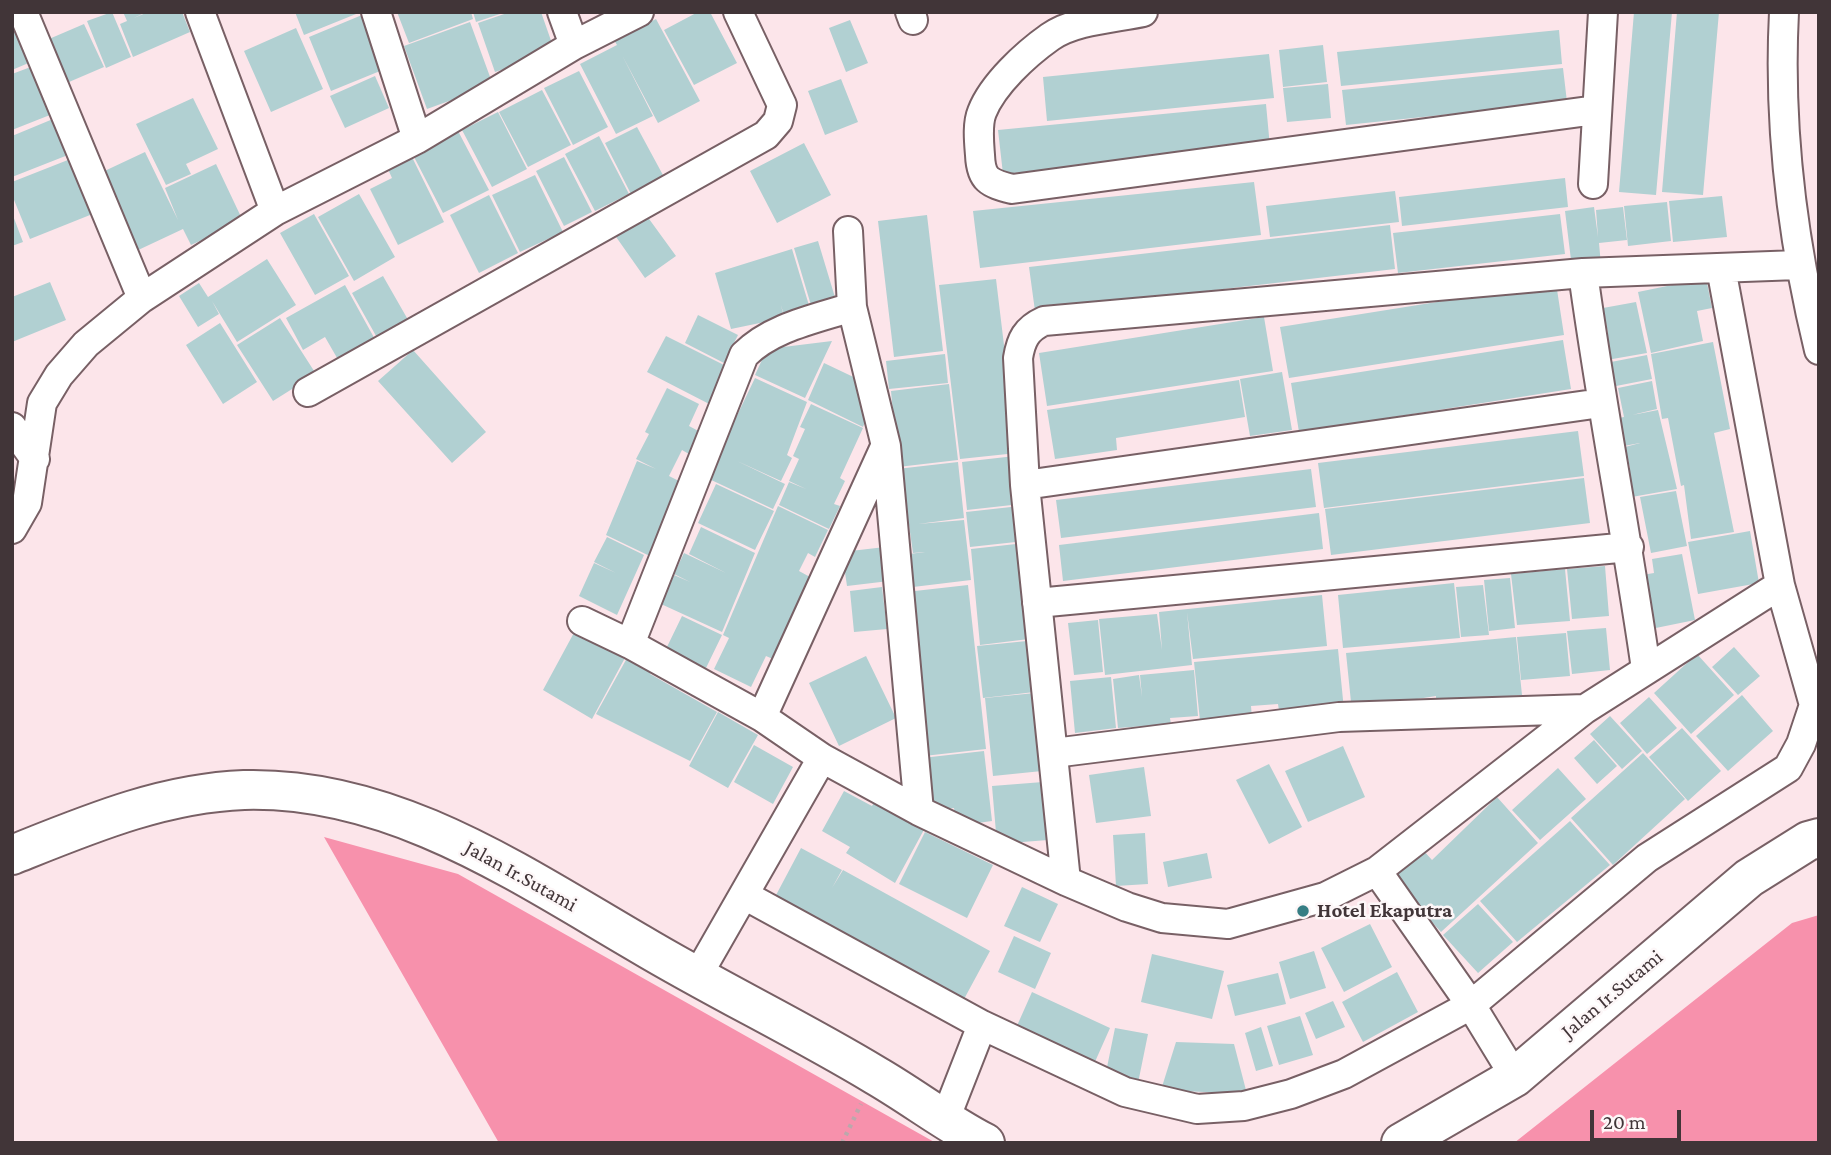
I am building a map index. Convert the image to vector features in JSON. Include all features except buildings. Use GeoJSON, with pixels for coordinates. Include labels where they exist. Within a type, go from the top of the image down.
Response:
{"type":"FeatureCollection","features":[{"type":"Feature","properties":{"kind":"street"},"geometry":{"type":"LineString","coordinates":[[23,12],[142,298]]}},
{"type":"Feature","properties":{"kind":"street"},"geometry":{"type":"LineString","coordinates":[[200,12],[275,211]]}},
{"type":"Feature","properties":{"kind":"street"},"geometry":{"type":"LineString","coordinates":[[376,12],[417,139]]}},
{"type":"Feature","properties":{"kind":"street"},"geometry":{"type":"LineString","coordinates":[[562,12],[574,45]]}},
{"type":"Feature","properties":{"kind":"street"},"geometry":{"type":"LineString","coordinates":[[12,529],[27,503],[42,403],[59,375],[86,344],[142,298],[275,211],[417,139],[574,45],[639,12]]}},
{"type":"Feature","properties":{"kind":"street"},"geometry":{"type":"LineString","coordinates":[[308,392],[766,135],[778,121],[782,105],[738,12]]}},
{"type":"Feature","properties":{"kind":"street"},"geometry":{"type":"LineString","coordinates":[[1143,12],[1064,29],[1050,37],[1003,81],[982,113],[980,161],[981,172],[987,179],[1012,190],[1596,110]]}},
{"type":"Feature","properties":{"kind":"street"},"geometry":{"type":"LineString","coordinates":[[1593,184],[1603,12]]}},
{"type":"Feature","properties":{"kind":"street"},"geometry":{"type":"LineString","coordinates":[[1784,12],[1780,78],[1798,265],[1819,351]]}},
{"type":"Feature","properties":{"kind":"street"},"geometry":{"type":"LineString","coordinates":[[848,231],[852,307],[886,446],[919,811]]}},
{"type":"Feature","properties":{"kind":"street"},"geometry":{"type":"LineString","coordinates":[[1066,881],[1026,485],[1018,358],[1021,342],[1027,333],[1044,321],[1583,273],[1798,265]]}},
{"type":"Feature","properties":{"kind":"street"},"geometry":{"type":"LineString","coordinates":[[746,896],[982,1025],[1125,1092],[1197,1109],[1244,1105],[1291,1094],[1344,1074],[1471,1005],[1647,858],[1788,768],[1801,744],[1814,705],[1780,584],[1721,268]]}},
{"type":"Feature","properties":{"kind":"street"},"geometry":{"type":"LineString","coordinates":[[1583,273],[1601,403],[1629,547],[1646,670]]}},
{"type":"Feature","properties":{"kind":"street"},"geometry":{"type":"LineString","coordinates":[[630,643],[744,355],[756,343],[773,333],[852,307]]}},
{"type":"Feature","properties":{"kind":"street"},"geometry":{"type":"LineString","coordinates":[[1026,485],[1601,403]]}},
{"type":"Feature","properties":{"kind":"street"},"geometry":{"type":"LineString","coordinates":[[12,427],[35,459]]}},
{"type":"Feature","properties":{"kind":"street"},"geometry":{"type":"LineString","coordinates":[[762,717],[886,446]]}},
{"type":"Feature","properties":{"kind":"street"},"geometry":{"type":"LineString","coordinates":[[1037,603],[1629,547]]}},
{"type":"Feature","properties":{"kind":"street"},"geometry":{"type":"LineString","coordinates":[[582,621],[630,643],[762,717],[822,758],[919,811],[1066,881],[1126,907],[1162,918],[1228,924],[1325,897],[1377,871],[1585,709],[1780,584]]}},
{"type":"Feature","properties":{"kind":"street"},"geometry":{"type":"LineString","coordinates":[[1054,753],[1339,717],[1585,709]]}},
{"type":"Feature","properties":{"kind":"street"},"geometry":{"type":"LineString","coordinates":[[696,978],[746,896],[822,758]]}},
{"type":"Feature","properties":{"kind":"street","name":"Jalan Ir.Sutami"},"geometry":{"type":"LineString","coordinates":[[12,855],[105,817],[155,803],[244,790],[325,796],[435,830],[483,852],[696,978],[876,1075],[944,1122],[985,1143]]}},
{"type":"Feature","properties":{"kind":"street","name":"Jalan Ir.Sutami"},"geometry":{"type":"LineString","coordinates":[[1401,1143],[1515,1077],[1749,878],[1819,838]]}},
{"type":"Feature","properties":{"kind":"street"},"geometry":{"type":"LineString","coordinates":[[1377,871],[1471,1005],[1515,1077]]}},
{"type":"Feature","properties":{"kind":"street"},"geometry":{"type":"LineString","coordinates":[[944,1122],[982,1025]]}},
{"type":"Feature","properties":{"kind":"path"},"geometry":{"type":"LineString","coordinates":[[842,1143],[876,1075]]}},
{"type":"Feature","properties":{"kind":"shaded area"},"geometry":{"type":"Polygon","coordinates":[[[324,837],[458,874],[936,1143],[499,1143],[324,837]]]}},
{"type":"Feature","properties":{"kind":"shaded area"},"geometry":{"type":"Polygon","coordinates":[[[1819,915],[1819,1143],[1514,1143],[1792,923],[1819,915]]]}},
{"type":"Feature","properties":{"kind":"place","name":"Hotel Ekaputra"},"geometry":{"type":"Point","coordinates":[1303,911]}}]}
